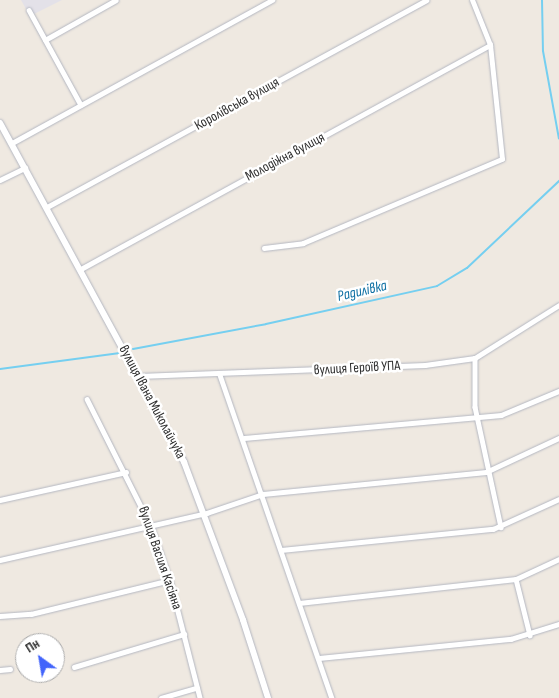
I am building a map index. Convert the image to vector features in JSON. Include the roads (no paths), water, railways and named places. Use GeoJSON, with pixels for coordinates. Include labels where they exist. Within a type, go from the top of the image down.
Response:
{"type":"FeatureCollection","features":[{"type":"Feature","properties":{"kind":"street"},"geometry":{"type":"LineString","coordinates":[[45,40],[116,0]]}},
{"type":"Feature","properties":{"kind":"street"},"geometry":{"type":"LineString","coordinates":[[12,143],[272,0]]}},
{"type":"Feature","properties":{"kind":"street","name":"Королівська вулиця"},"geometry":{"type":"LineString","coordinates":[[47,207],[426,0]]}},
{"type":"Feature","properties":{"kind":"street"},"geometry":{"type":"LineString","coordinates":[[264,248],[303,243],[502,159],[490,45],[472,0]]}},
{"type":"Feature","properties":{"kind":"street"},"geometry":{"type":"LineString","coordinates":[[29,10],[81,105]]}},
{"type":"Feature","properties":{"kind":"street","name":"Молодіжна вулиця"},"geometry":{"type":"LineString","coordinates":[[81,269],[490,45]]}},
{"type":"Feature","properties":{"kind":"street","name":"вулиця Івана Миколайчука"},"geometry":{"type":"LineString","coordinates":[[0,122],[184,462],[204,513],[268,698]]}},
{"type":"Feature","properties":{"kind":"street"},"geometry":{"type":"LineString","coordinates":[[0,180],[26,168]]}},
{"type":"Feature","properties":{"kind":"street","name":"вулиця Героїв УПА"},"geometry":{"type":"LineString","coordinates":[[139,376],[220,375],[425,365],[475,358],[559,305]]}},
{"type":"Feature","properties":{"kind":"street"},"geometry":{"type":"LineString","coordinates":[[475,358],[473,380],[477,417],[486,472],[500,527]]}},
{"type":"Feature","properties":{"kind":"street"},"geometry":{"type":"LineString","coordinates":[[220,375],[264,494],[299,604],[332,698]]}},
{"type":"Feature","properties":{"kind":"street"},"geometry":{"type":"LineString","coordinates":[[244,438],[477,417],[523,408],[559,390]]}},
{"type":"Feature","properties":{"kind":"street","name":"вулиця Василя Касіяна"},"geometry":{"type":"LineString","coordinates":[[87,399],[151,524],[170,580],[200,698]]}},
{"type":"Feature","properties":{"kind":"street"},"geometry":{"type":"LineString","coordinates":[[0,560],[204,513],[264,494],[486,472],[559,438]]}},
{"type":"Feature","properties":{"kind":"street"},"geometry":{"type":"LineString","coordinates":[[0,500],[126,472]]}},
{"type":"Feature","properties":{"kind":"street"},"geometry":{"type":"LineString","coordinates":[[282,550],[500,527],[559,499]]}},
{"type":"Feature","properties":{"kind":"street"},"geometry":{"type":"LineString","coordinates":[[299,604],[516,579],[559,559]]}},
{"type":"Feature","properties":{"kind":"street"},"geometry":{"type":"LineString","coordinates":[[516,579],[530,635]]}},
{"type":"Feature","properties":{"kind":"street"},"geometry":{"type":"LineString","coordinates":[[0,616],[31,614],[170,580]]}},
{"type":"Feature","properties":{"kind":"street"},"geometry":{"type":"LineString","coordinates":[[319,658],[530,635],[559,624]]}},
{"type":"Feature","properties":{"kind":"street"},"geometry":{"type":"LineString","coordinates":[[74,667],[184,634]]}},
{"type":"Feature","properties":{"kind":"street"},"geometry":{"type":"LineString","coordinates":[[0,670],[10,669]]}},
{"type":"Feature","properties":{"kind":"street"},"geometry":{"type":"LineString","coordinates":[[161,698],[197,688]]}},
{"type":"Feature","properties":{"kind":"waterway","name":"Радилівка"},"geometry":{"type":"LineString","coordinates":[[542,0],[543,51],[559,139]]}},
{"type":"Feature","properties":{"kind":"waterway","name":"Радилівка"},"geometry":{"type":"LineString","coordinates":[[133,349],[266,324],[437,286],[467,268],[559,181]]}},
{"type":"Feature","properties":{"kind":"waterway","name":"Радилівка"},"geometry":{"type":"LineString","coordinates":[[0,369],[120,353]]}}]}
